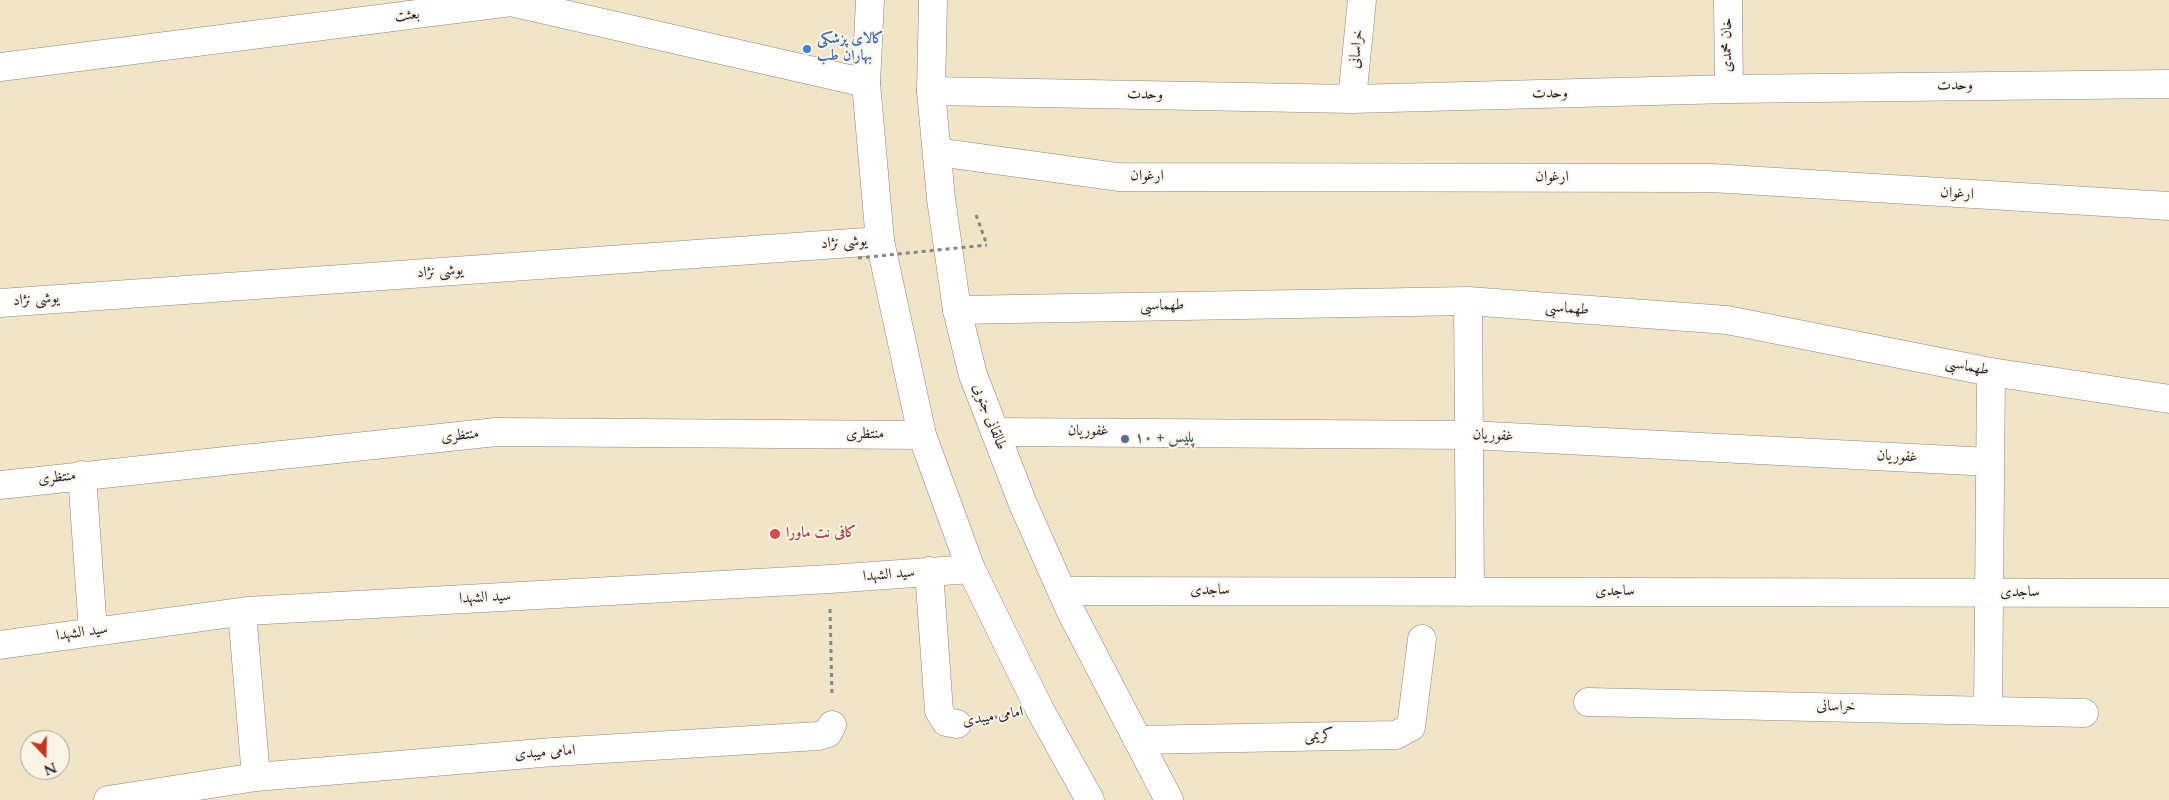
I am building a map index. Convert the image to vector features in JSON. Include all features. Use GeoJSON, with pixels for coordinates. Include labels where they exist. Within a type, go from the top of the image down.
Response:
{"type":"FeatureCollection","features":[{"type":"Feature","properties":{"kind":"street"},"geometry":{"type":"LineString","coordinates":[[870,0],[866,83],[880,241],[922,435],[971,569],[1040,710],[1090,800]]}},
{"type":"Feature","properties":{"kind":"street","name":"طالقانی جنوبی"},"geometry":{"type":"LineString","coordinates":[[933,0],[931,92],[941,199],[957,310],[973,375],[1023,504],[1062,591],[1169,800]]}},
{"type":"Feature","properties":{"kind":"street","name":"خراسانی"},"geometry":{"type":"LineString","coordinates":[[1352,99],[1362,0]]}},
{"type":"Feature","properties":{"kind":"street","name":"خان محمدی"},"geometry":{"type":"LineString","coordinates":[[1728,0],[1728,89]]}},
{"type":"Feature","properties":{"kind":"street","name":"بعثت"},"geometry":{"type":"LineString","coordinates":[[0,67],[511,2],[866,83]]}},
{"type":"Feature","properties":{"kind":"street","name":"وحدت"},"geometry":{"type":"LineString","coordinates":[[931,92],[1352,99],[1728,89],[2169,84]]}},
{"type":"Feature","properties":{"kind":"street","name":"ارغوان"},"geometry":{"type":"LineString","coordinates":[[936,152],[1118,177],[1712,178],[2169,206]]}},
{"type":"Feature","properties":{"kind":"street","name":"یوشی نژاد"},"geometry":{"type":"LineString","coordinates":[[0,303],[880,241]]}},
{"type":"Feature","properties":{"kind":"street"},"geometry":{"type":"LineString","coordinates":[[1468,301],[1470,592]]}},
{"type":"Feature","properties":{"kind":"street","name":"طهماسبی"},"geometry":{"type":"LineString","coordinates":[[957,310],[1468,301],[1727,320],[1991,372],[2169,399]]}},
{"type":"Feature","properties":{"kind":"street"},"geometry":{"type":"LineString","coordinates":[[1988,710],[1991,372]]}},
{"type":"Feature","properties":{"kind":"street","name":"منتظری"},"geometry":{"type":"LineString","coordinates":[[0,485],[496,432],[922,435]]}},
{"type":"Feature","properties":{"kind":"street","name":"غفوریان"},"geometry":{"type":"LineString","coordinates":[[995,432],[1470,435],[1990,462]]}},
{"type":"Feature","properties":{"kind":"street"},"geometry":{"type":"LineString","coordinates":[[82,475],[93,632]]}},
{"type":"Feature","properties":{"kind":"street","name":"سید الشهدا"},"geometry":{"type":"LineString","coordinates":[[0,645],[242,612],[830,580],[971,569]]}},
{"type":"Feature","properties":{"kind":"street"},"geometry":{"type":"LineString","coordinates":[[930,572],[939,711],[951,723]]}},
{"type":"Feature","properties":{"kind":"street","name":"ساجدی"},"geometry":{"type":"LineString","coordinates":[[1062,591],[2169,593]]}},
{"type":"Feature","properties":{"kind":"street"},"geometry":{"type":"LineString","coordinates":[[242,612],[256,777]]}},
{"type":"Feature","properties":{"kind":"street","name":"کریمی"},"geometry":{"type":"LineString","coordinates":[[1137,740],[1396,734],[1411,727],[1422,638]]}},
{"type":"Feature","properties":{"kind":"street","name":"خراسانی"},"geometry":{"type":"LineString","coordinates":[[1588,702],[2084,713]]}},
{"type":"Feature","properties":{"kind":"street","name":"امامی میبدی"},"geometry":{"type":"LineString","coordinates":[[108,800],[256,777],[553,752],[818,736],[828,733],[832,725]]}},
{"type":"Feature","properties":{"kind":"path"},"geometry":{"type":"LineString","coordinates":[[858,258],[987,245],[975,214]]}},
{"type":"Feature","properties":{"kind":"path"},"geometry":{"type":"LineString","coordinates":[[830,580],[832,725]]}},
{"type":"Feature","properties":{"kind":"path","name":"امامی میبدی"},"geometry":{"type":"LineString","coordinates":[[951,723],[1040,710]]}},
{"type":"Feature","properties":{"kind":"place","name":"کالای پزشکی بهاران طب"},"geometry":{"type":"Point","coordinates":[807,49]}},
{"type":"Feature","properties":{"kind":"place","name":"پلیس + ۱۰"},"geometry":{"type":"Point","coordinates":[1125,439]}},
{"type":"Feature","properties":{"kind":"place","name":"کافی نت ماورا"},"geometry":{"type":"Point","coordinates":[775,534]}}]}
